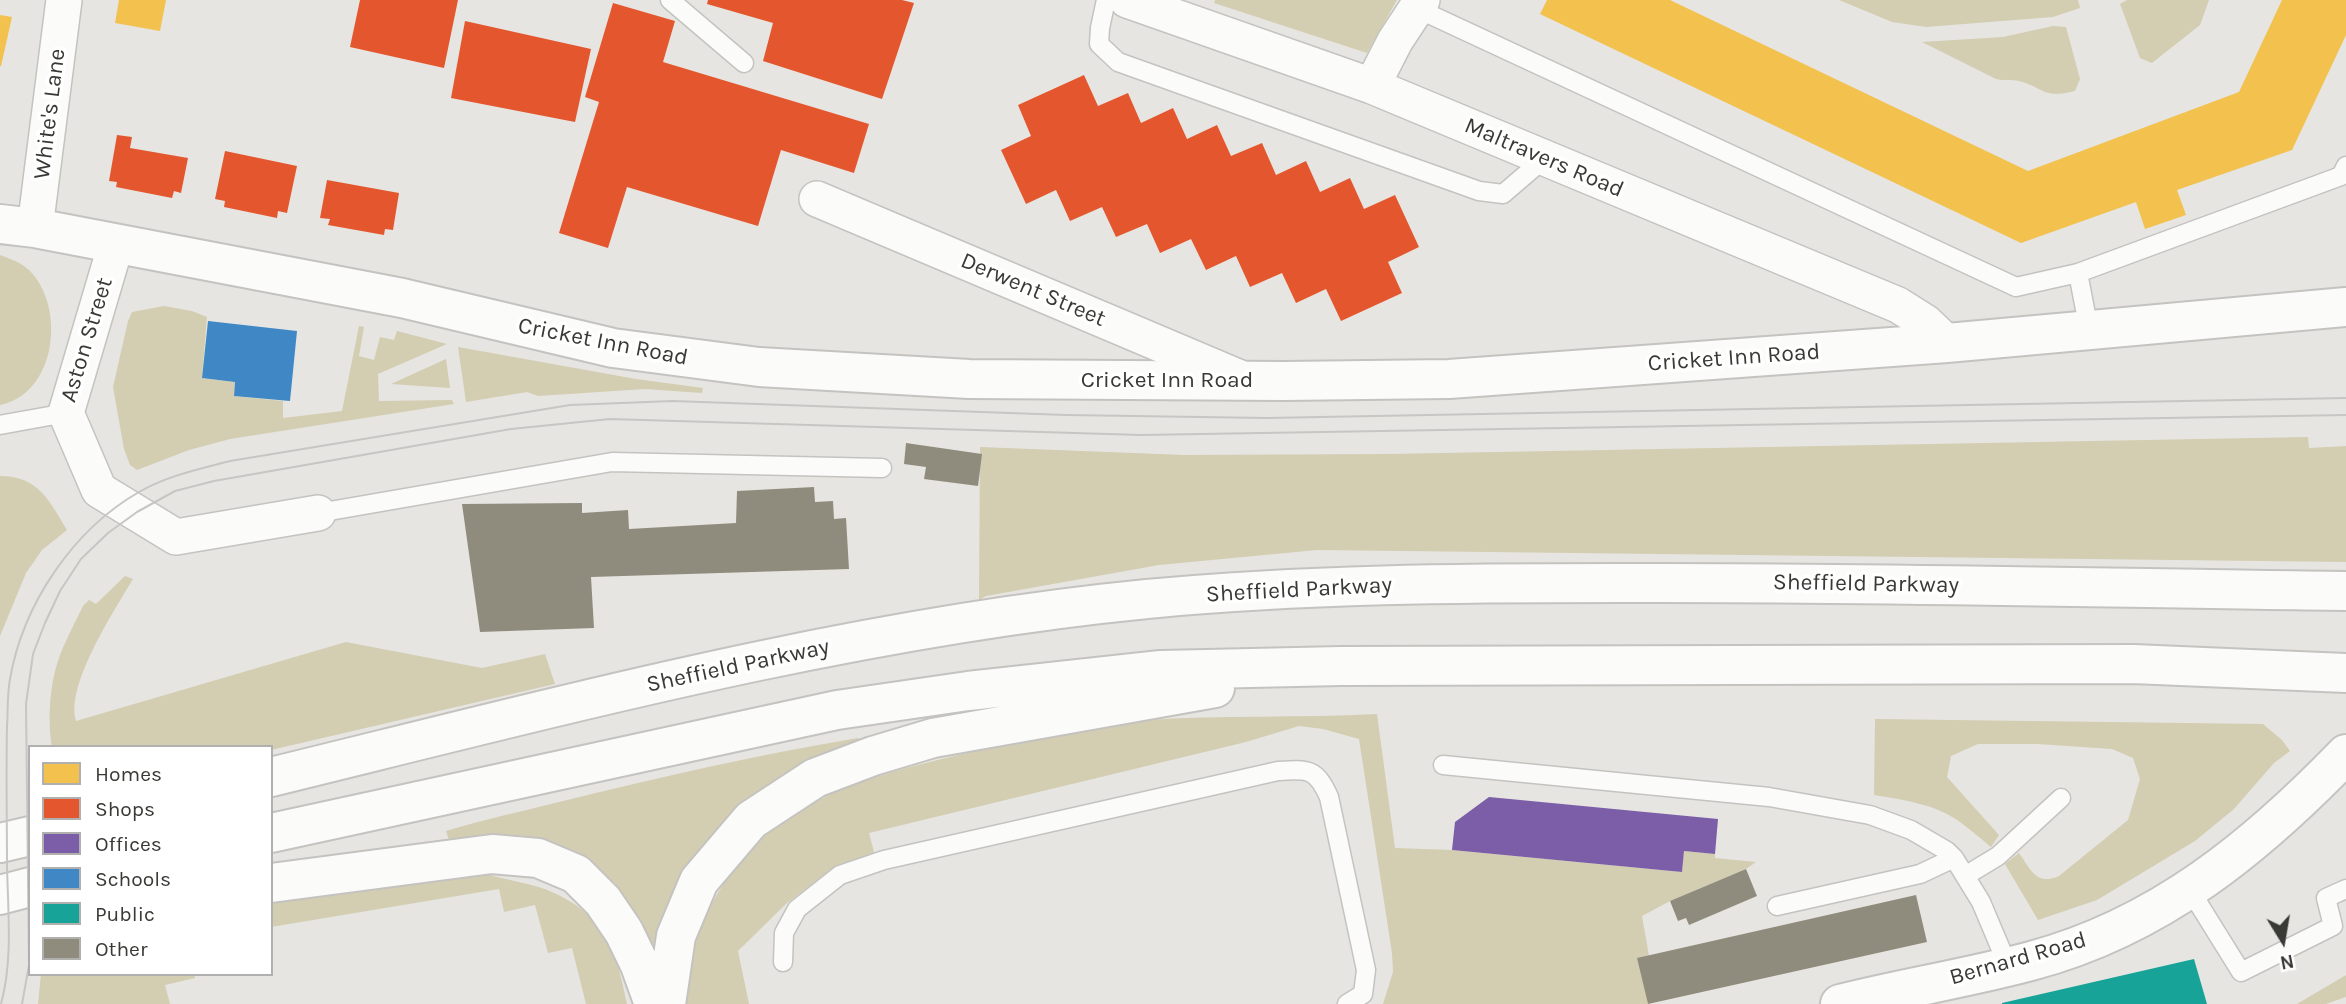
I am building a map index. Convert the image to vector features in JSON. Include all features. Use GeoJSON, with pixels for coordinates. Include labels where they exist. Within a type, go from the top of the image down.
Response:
{"type":"FeatureCollection","features":[{"type":"Feature","properties":{"kind":"main road","name":"Cricket Inn Road"},"geometry":{"type":"LineString","coordinates":[[18,226],[402,299],[613,348],[759,367],[969,379],[1449,379],[1947,343],[2346,307]]}},
{"type":"Feature","properties":{"kind":"main road","name":"Sheffield Parkway"},"geometry":{"type":"LineString","coordinates":[[273,776],[747,663],[873,638],[1019,614],[1158,598],[1273,588],[1497,583],[1798,582],[2346,591]]}},
{"type":"Feature","properties":{"kind":"main road"},"geometry":{"type":"LineString","coordinates":[[273,833],[836,710],[968,691],[1161,670],[1341,666],[2133,664],[2346,673]]}},
{"type":"Feature","properties":{"kind":"main road"},"geometry":{"type":"LineString","coordinates":[[666,1004],[676,936],[699,881],[751,820],[815,778],[873,756],[933,738],[1341,666]]}},
{"type":"Feature","properties":{"kind":"main road","name":"Bernard Road"},"geometry":{"type":"LineString","coordinates":[[1840,1004],[2008,966],[2068,949],[2120,928],[2190,890],[2245,849],[2301,801],[2346,754]]}},
{"type":"Feature","properties":{"kind":"main road"},"geometry":{"type":"LineString","coordinates":[[0,823],[28,819]]}},
{"type":"Feature","properties":{"kind":"main road"},"geometry":{"type":"LineString","coordinates":[[0,843],[28,836]]}},
{"type":"Feature","properties":{"kind":"main road"},"geometry":{"type":"LineString","coordinates":[[273,883],[492,855],[538,858],[576,874],[603,901],[624,932],[654,1004]]}},
{"type":"Feature","properties":{"kind":"main road"},"geometry":{"type":"LineString","coordinates":[[0,895],[28,888]]}},
{"type":"Feature","properties":{"kind":"main road"},"geometry":{"type":"LineString","coordinates":[[0,910],[28,909]]}},
{"type":"Feature","properties":{"kind":"street","name":"White's Lane"},"geometry":{"type":"LineString","coordinates":[[18,226],[64,0]]}},
{"type":"Feature","properties":{"kind":"street","name":"Maltravers Road"},"geometry":{"type":"LineString","coordinates":[[1128,0],[1372,86],[1898,304],[1925,322],[1947,343]]}},
{"type":"Feature","properties":{"kind":"street"},"geometry":{"type":"LineString","coordinates":[[1372,86],[1395,41],[1419,4]]}},
{"type":"Feature","properties":{"kind":"street","name":"Derwent Street"},"geometry":{"type":"LineString","coordinates":[[817,199],[1248,381]]}},
{"type":"Feature","properties":{"kind":"street","name":"Aston Street"},"geometry":{"type":"LineString","coordinates":[[116,244],[65,412],[99,490],[176,537],[318,513]]}},
{"type":"Feature","properties":{"kind":"lane"},"geometry":{"type":"LineString","coordinates":[[670,0],[744,63]]}},
{"type":"Feature","properties":{"kind":"lane"},"geometry":{"type":"LineString","coordinates":[[1106,0],[1099,44],[1118,62],[1236,105],[1479,191],[1503,194],[1545,158]]}},
{"type":"Feature","properties":{"kind":"lane"},"geometry":{"type":"LineString","coordinates":[[1419,4],[2016,288],[2078,273],[2341,176],[2346,166]]}},
{"type":"Feature","properties":{"kind":"lane"},"geometry":{"type":"LineString","coordinates":[[2078,273],[2089,330]]}},
{"type":"Feature","properties":{"kind":"lane"},"geometry":{"type":"LineString","coordinates":[[0,425],[65,412]]}},
{"type":"Feature","properties":{"kind":"lane"},"geometry":{"type":"LineString","coordinates":[[318,513],[612,462],[882,468]]}},
{"type":"Feature","properties":{"kind":"lane"},"geometry":{"type":"LineString","coordinates":[[1443,765],[1769,797],[1870,815],[1911,830],[1954,858],[1981,902],[2008,966]]}},
{"type":"Feature","properties":{"kind":"lane"},"geometry":{"type":"LineString","coordinates":[[783,962],[784,933],[797,909],[840,875],[895,857],[1278,771],[1305,769],[1321,778],[1329,797],[1366,970],[1363,994],[1347,1004]]}},
{"type":"Feature","properties":{"kind":"lane"},"geometry":{"type":"LineString","coordinates":[[1965,876],[1998,856],[2061,798]]}},
{"type":"Feature","properties":{"kind":"lane"},"geometry":{"type":"LineString","coordinates":[[1777,906],[1920,874],[1954,858]]}},
{"type":"Feature","properties":{"kind":"lane"},"geometry":{"type":"LineString","coordinates":[[2190,890],[2241,972],[2333,926],[2326,898],[2346,889]]}},
{"type":"Feature","properties":{"kind":"shaded area"},"geometry":{"type":"Polygon","coordinates":[[[1215,0],[1397,0],[1367,53],[1214,3],[1215,0]]]}},
{"type":"Feature","properties":{"kind":"shaded area"},"geometry":{"type":"Polygon","coordinates":[[[1839,0],[2078,0],[2080,8],[2053,17],[1926,27],[1892,22],[1839,0]]]}},
{"type":"Feature","properties":{"kind":"shaded area"},"geometry":{"type":"Polygon","coordinates":[[[2127,0],[2209,0],[2200,25],[2152,63],[2140,58],[2120,4],[2127,0]]]}},
{"type":"Feature","properties":{"kind":"shaded area"},"geometry":{"type":"Polygon","coordinates":[[[2053,26],[2066,27],[2080,79],[2075,91],[2056,94],[2019,81],[1996,79],[1922,42],[2003,37],[2053,26]]]}},
{"type":"Feature","properties":{"kind":"shaded area"},"geometry":{"type":"Polygon","coordinates":[[[0,255],[26,267],[41,286],[48,305],[51,326],[50,347],[44,367],[34,384],[19,398],[0,405],[0,255]]]}},
{"type":"Feature","properties":{"kind":"shaded area"},"geometry":{"type":"Polygon","coordinates":[[[164,306],[207,317],[202,378],[235,382],[234,396],[283,401],[283,418],[342,411],[359,326],[364,327],[359,356],[374,360],[380,337],[394,340],[397,331],[447,344],[378,374],[379,401],[452,400],[454,404],[230,439],[189,450],[137,470],[130,465],[124,449],[113,387],[132,312],[164,306]]]}},
{"type":"Feature","properties":{"kind":"shaded area"},"geometry":{"type":"Polygon","coordinates":[[[458,347],[636,379],[703,388],[702,393],[645,389],[538,396],[527,392],[466,402],[458,347]]]}},
{"type":"Feature","properties":{"kind":"shaded area"},"geometry":{"type":"Polygon","coordinates":[[[446,359],[450,388],[391,384],[446,359]]]}},
{"type":"Feature","properties":{"kind":"shaded area"},"geometry":{"type":"Polygon","coordinates":[[[2308,437],[2309,448],[2346,446],[2346,562],[1317,550],[1159,565],[986,596],[979,600],[980,447],[1184,455],[1389,454],[2308,437]]]}},
{"type":"Feature","properties":{"kind":"shaded area"},"geometry":{"type":"Polygon","coordinates":[[[0,476],[24,480],[33,485],[48,500],[67,530],[42,550],[26,573],[0,636],[0,476]]]}},
{"type":"Feature","properties":{"kind":"shaded area"},"geometry":{"type":"Polygon","coordinates":[[[125,576],[133,579],[84,669],[75,706],[76,721],[346,642],[482,668],[545,654],[555,684],[273,750],[273,745],[52,745],[51,698],[58,661],[83,606],[89,600],[96,604],[125,576]]]}},
{"type":"Feature","properties":{"kind":"shaded area"},"geometry":{"type":"Polygon","coordinates":[[[1377,714],[1395,848],[1452,850],[1682,872],[1684,851],[1715,854],[1715,858],[1756,862],[1642,916],[1649,956],[1638,959],[1648,1004],[1383,1004],[1393,972],[1392,953],[1359,739],[1323,729],[1299,726],[1246,742],[869,833],[875,856],[834,867],[787,903],[738,951],[749,1004],[686,1004],[686,981],[695,945],[708,912],[731,872],[759,841],[791,816],[827,796],[865,781],[946,758],[1029,739],[1139,720],[1377,714]]]}},
{"type":"Feature","properties":{"kind":"shaded area"},"geometry":{"type":"Polygon","coordinates":[[[1875,719],[2263,724],[2282,740],[2290,751],[2274,763],[2234,809],[2195,841],[2097,900],[2038,920],[2005,864],[2019,853],[2035,875],[2051,879],[2059,876],[2128,820],[2140,779],[2133,758],[2112,749],[2037,744],[1978,744],[1951,756],[1947,777],[1999,835],[1991,847],[1960,822],[1941,811],[1874,795],[1875,719]]]}},
{"type":"Feature","properties":{"kind":"shaded area"},"geometry":{"type":"Polygon","coordinates":[[[858,738],[862,741],[793,775],[729,817],[712,835],[698,856],[655,949],[648,947],[633,910],[615,883],[580,856],[553,843],[526,836],[492,834],[449,840],[446,831],[668,776],[858,738]]]}},
{"type":"Feature","properties":{"kind":"shaded area"},"geometry":{"type":"Polygon","coordinates":[[[487,874],[529,884],[554,893],[587,913],[607,938],[619,968],[627,1004],[586,1004],[572,948],[548,953],[535,905],[504,912],[499,889],[273,927],[273,903],[448,876],[487,874]]]}},
{"type":"Feature","properties":{"kind":"shaded area"},"geometry":{"type":"Polygon","coordinates":[[[2346,975],[2346,997],[2326,1004],[2297,1004],[2346,975]]]}},
{"type":"Feature","properties":{"kind":"shaded area"},"geometry":{"type":"Polygon","coordinates":[[[41,976],[195,978],[165,985],[170,1004],[38,1004],[41,976]]]}},
{"type":"Feature","properties":{"kind":"building: Homes"},"geometry":{"type":"Polygon","coordinates":[[[119,0],[166,0],[160,31],[115,23],[119,0]]]}},
{"type":"Feature","properties":{"kind":"building: Homes"},"geometry":{"type":"Polygon","coordinates":[[[1547,0],[1670,0],[2028,171],[2239,92],[2282,0],[2346,0],[2346,35],[2292,150],[2177,190],[2186,215],[2145,229],[2136,202],[2021,243],[1540,14],[1547,0]]]}},
{"type":"Feature","properties":{"kind":"building: Homes"},"geometry":{"type":"Polygon","coordinates":[[[0,15],[12,17],[1,66],[0,66],[0,15]]]}},
{"type":"Feature","properties":{"kind":"building: Shops"},"geometry":{"type":"Polygon","coordinates":[[[360,0],[458,0],[444,68],[350,47],[360,0]]]}},
{"type":"Feature","properties":{"kind":"building: Shops"},"geometry":{"type":"Polygon","coordinates":[[[708,0],[902,0],[914,3],[882,99],[763,61],[773,23],[707,4],[708,0]]]}},
{"type":"Feature","properties":{"kind":"building: Shops"},"geometry":{"type":"Polygon","coordinates":[[[613,3],[675,21],[663,62],[869,124],[854,173],[781,150],[758,226],[627,187],[608,248],[559,233],[599,102],[585,97],[613,3]]]}},
{"type":"Feature","properties":{"kind":"building: Shops"},"geometry":{"type":"Polygon","coordinates":[[[465,21],[591,49],[575,122],[451,98],[465,21]]]}},
{"type":"Feature","properties":{"kind":"building: Shops"},"geometry":{"type":"Polygon","coordinates":[[[1084,75],[1098,106],[1128,93],[1141,123],[1173,108],[1187,139],[1217,125],[1231,156],[1262,143],[1276,175],[1306,161],[1320,192],[1350,178],[1364,209],[1395,195],[1419,247],[1388,262],[1402,293],[1341,321],[1326,289],[1296,303],[1282,273],[1250,287],[1236,256],[1206,270],[1191,239],[1160,253],[1147,224],[1116,237],[1102,207],[1070,221],[1056,190],[1026,204],[1001,150],[1031,136],[1018,105],[1084,75]]]}},
{"type":"Feature","properties":{"kind":"building: Shops"},"geometry":{"type":"Polygon","coordinates":[[[117,135],[132,137],[130,148],[188,158],[181,193],[174,191],[172,198],[116,187],[117,182],[109,181],[117,135]]]}},
{"type":"Feature","properties":{"kind":"building: Shops"},"geometry":{"type":"Polygon","coordinates":[[[225,151],[297,166],[287,213],[278,211],[277,218],[224,207],[225,201],[215,199],[225,151]]]}},
{"type":"Feature","properties":{"kind":"building: Shops"},"geometry":{"type":"Polygon","coordinates":[[[327,180],[399,193],[393,230],[385,229],[384,235],[328,225],[330,219],[320,218],[327,180]]]}},
{"type":"Feature","properties":{"kind":"building: Offices"},"geometry":{"type":"Polygon","coordinates":[[[1489,797],[1718,819],[1715,854],[1684,851],[1682,872],[1452,850],[1455,822],[1489,797]]]}},
{"type":"Feature","properties":{"kind":"building: Schools"},"geometry":{"type":"Polygon","coordinates":[[[208,321],[297,331],[290,401],[234,396],[235,382],[202,378],[208,321]]]}},
{"type":"Feature","properties":{"kind":"building: Public"},"geometry":{"type":"Polygon","coordinates":[[[2194,959],[2207,1004],[2002,1004],[2002,1003],[2194,959]]]}},
{"type":"Feature","properties":{"kind":"building: Other"},"geometry":{"type":"Polygon","coordinates":[[[906,443],[982,454],[978,486],[924,479],[926,467],[904,464],[906,443]]]}},
{"type":"Feature","properties":{"kind":"building: Other"},"geometry":{"type":"Polygon","coordinates":[[[814,487],[815,502],[833,501],[834,519],[846,518],[849,569],[591,577],[594,628],[480,632],[462,504],[582,503],[582,513],[628,510],[629,529],[736,523],[737,491],[814,487]]]}},
{"type":"Feature","properties":{"kind":"building: Other"},"geometry":{"type":"Polygon","coordinates":[[[1746,869],[1757,896],[1689,925],[1686,918],[1678,921],[1670,901],[1746,869]]]}},
{"type":"Feature","properties":{"kind":"building: Other"},"geometry":{"type":"Polygon","coordinates":[[[1916,895],[1927,942],[1648,1004],[1637,958],[1916,895]]]}},
{"type":"Feature","properties":{"kind":"tram line"},"geometry":{"type":"LineString","coordinates":[[1,1004],[9,936],[8,697],[10,679],[26,623],[39,597],[73,548],[115,508],[160,482],[230,461],[570,405],[673,401],[1066,415],[1267,418],[2346,398]]}},
{"type":"Feature","properties":{"kind":"tram line"},"geometry":{"type":"LineString","coordinates":[[28,878],[26,704],[33,654],[45,623],[60,591],[81,559],[108,533],[137,512],[175,491],[214,481],[511,429],[610,419],[1141,435],[2346,415]]}},
{"type":"Feature","properties":{"kind":"tram line"},"geometry":{"type":"LineString","coordinates":[[22,1004],[28,971]]}}]}
